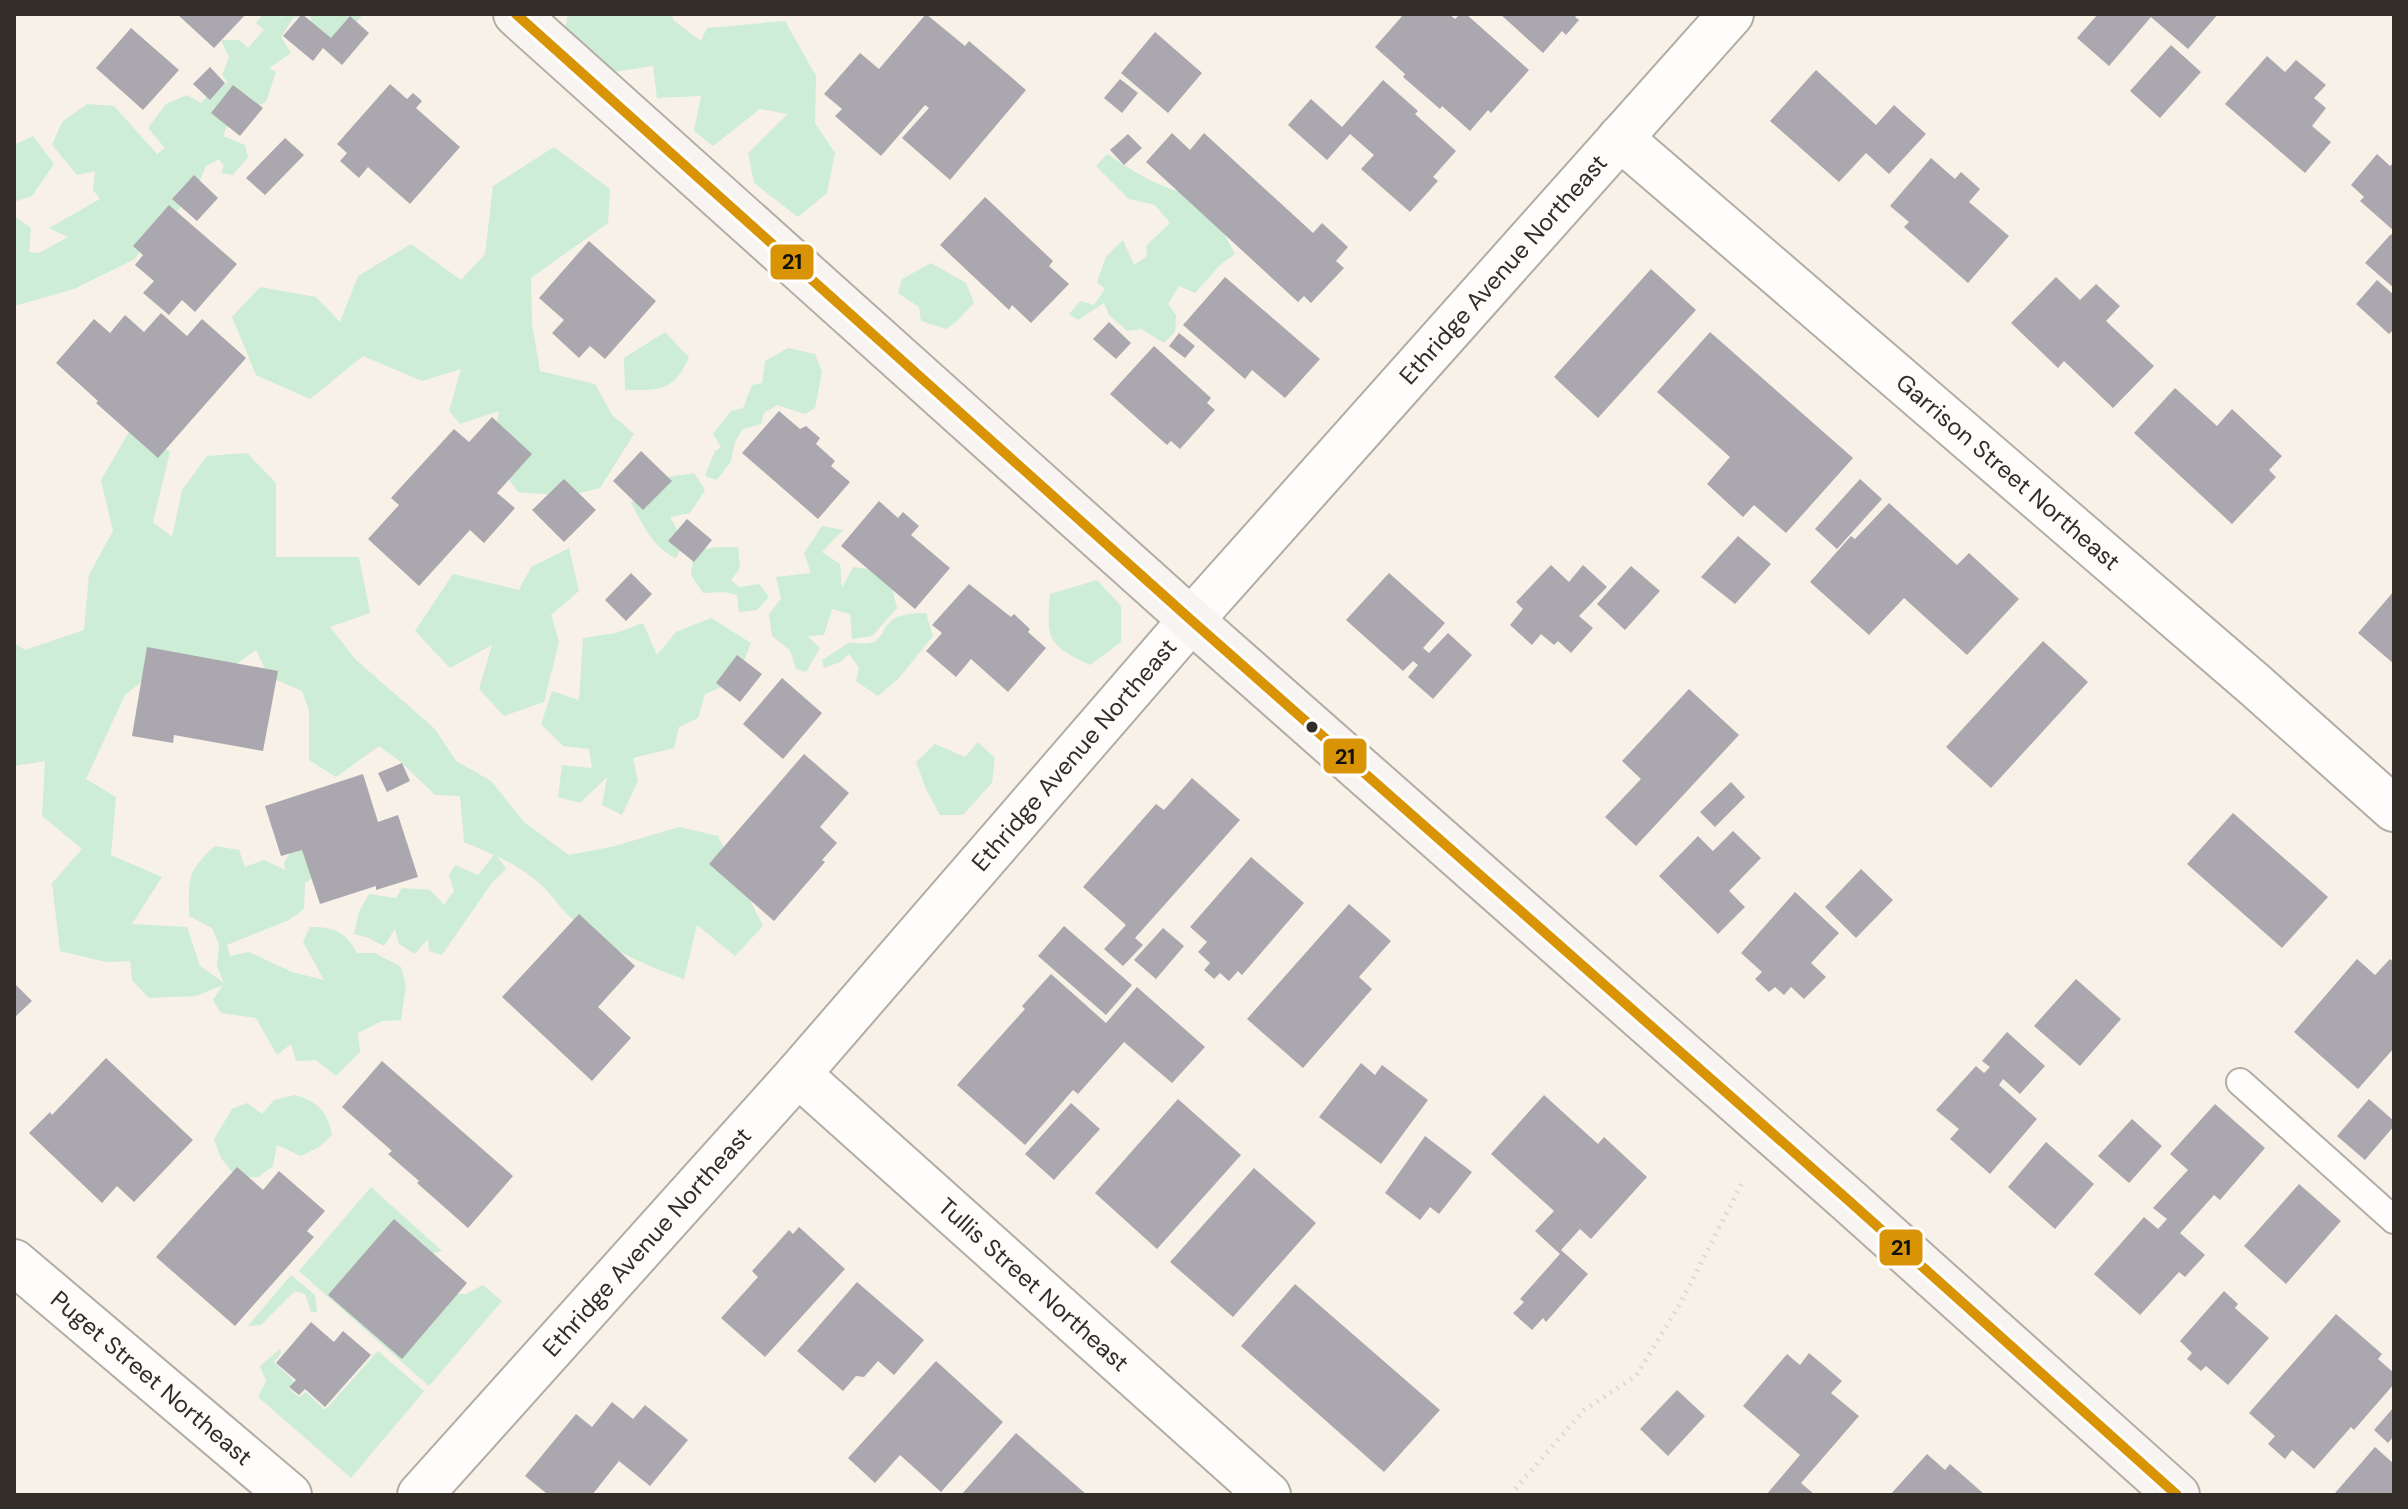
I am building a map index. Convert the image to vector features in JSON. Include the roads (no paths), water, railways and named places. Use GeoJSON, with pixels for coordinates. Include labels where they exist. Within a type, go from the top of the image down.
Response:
{"type":"FeatureCollection","features":[{"type":"Feature","properties":{"kind":"street"},"geometry":{"type":"LineString","coordinates":[[516,14],[1191,620],[2177,1495]]}},
{"type":"Feature","properties":{"kind":"street","name":"Ethridge Avenue Northeast"},"geometry":{"type":"LineString","coordinates":[[420,1495],[798,1074],[1191,620],[1731,14]]}},
{"type":"Feature","properties":{"kind":"street","name":"Garrison Street Northeast"},"geometry":{"type":"LineString","coordinates":[[1620,138],[2243,674],[2394,809]]}},
{"type":"Feature","properties":{"kind":"street","name":"Tullis Street Northeast"},"geometry":{"type":"LineString","coordinates":[[798,1074],[1268,1495]]}},
{"type":"Feature","properties":{"kind":"street","name":"Puget Street Northeast"},"geometry":{"type":"LineString","coordinates":[[14,1262],[289,1495]]}},
{"type":"Feature","properties":{"kind":"lane"},"geometry":{"type":"LineString","coordinates":[[2240,1082],[2394,1220]]}}]}
